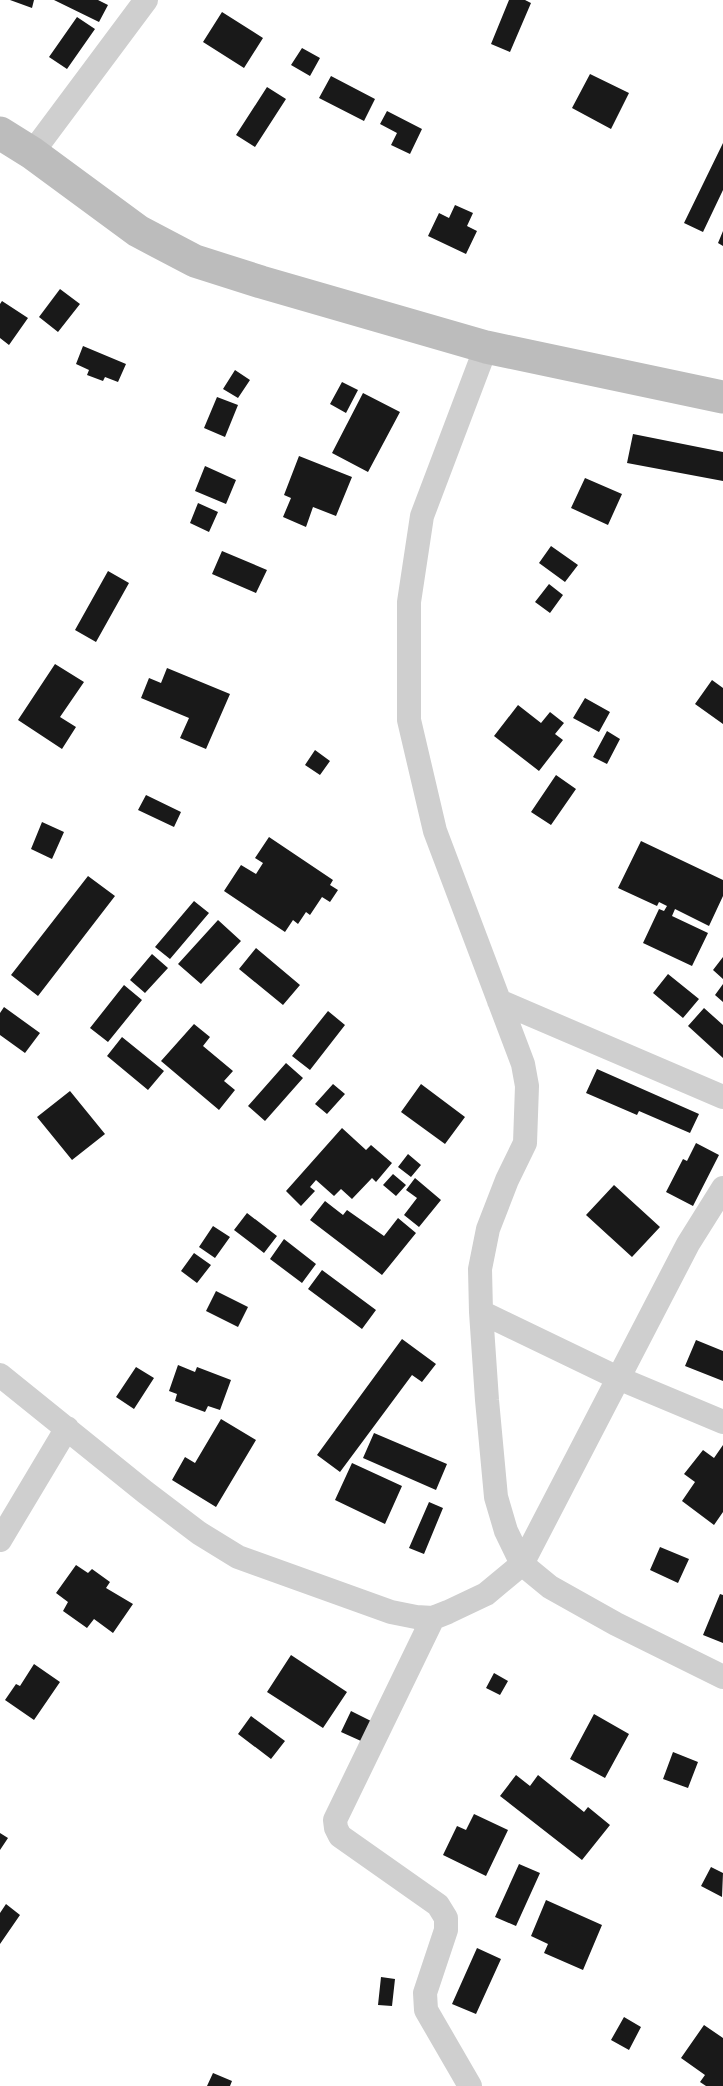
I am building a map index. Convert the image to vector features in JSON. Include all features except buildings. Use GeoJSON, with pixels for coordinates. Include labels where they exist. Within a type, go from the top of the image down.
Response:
{"type":"FeatureCollection","features":[{"type":"Feature","properties":{"kind":"street"},"geometry":{"type":"LineString","coordinates":[[32,153],[146,0]]}},
{"type":"Feature","properties":{"kind":"street"},"geometry":{"type":"LineString","coordinates":[[0,133],[32,153],[138,231],[195,261],[486,347],[723,397]]}},
{"type":"Feature","properties":{"kind":"street"},"geometry":{"type":"LineString","coordinates":[[486,347],[422,516],[409,602],[409,720],[435,831],[523,1064],[528,1086],[525,1143],[507,1180],[488,1229],[480,1269],[481,1312],[496,1497],[506,1531],[522,1564],[559,1592],[616,1624],[723,1677]]}},
{"type":"Feature","properties":{"kind":"street"},"geometry":{"type":"LineString","coordinates":[[499,1000],[723,1097]]}},
{"type":"Feature","properties":{"kind":"street"},"geometry":{"type":"LineString","coordinates":[[0,1375],[190,1526],[238,1557],[391,1612],[433,1618],[486,1594],[522,1564],[688,1245],[723,1188]]}},
{"type":"Feature","properties":{"kind":"street"},"geometry":{"type":"LineString","coordinates":[[481,1312],[618,1378],[723,1422]]}},
{"type":"Feature","properties":{"kind":"street"},"geometry":{"type":"LineString","coordinates":[[0,1540],[67,1428]]}},
{"type":"Feature","properties":{"kind":"street"},"geometry":{"type":"LineString","coordinates":[[433,1618],[335,1821],[340,1836],[438,1905],[446,1918],[446,1930],[425,1993],[426,2010],[470,2086]]}}]}
